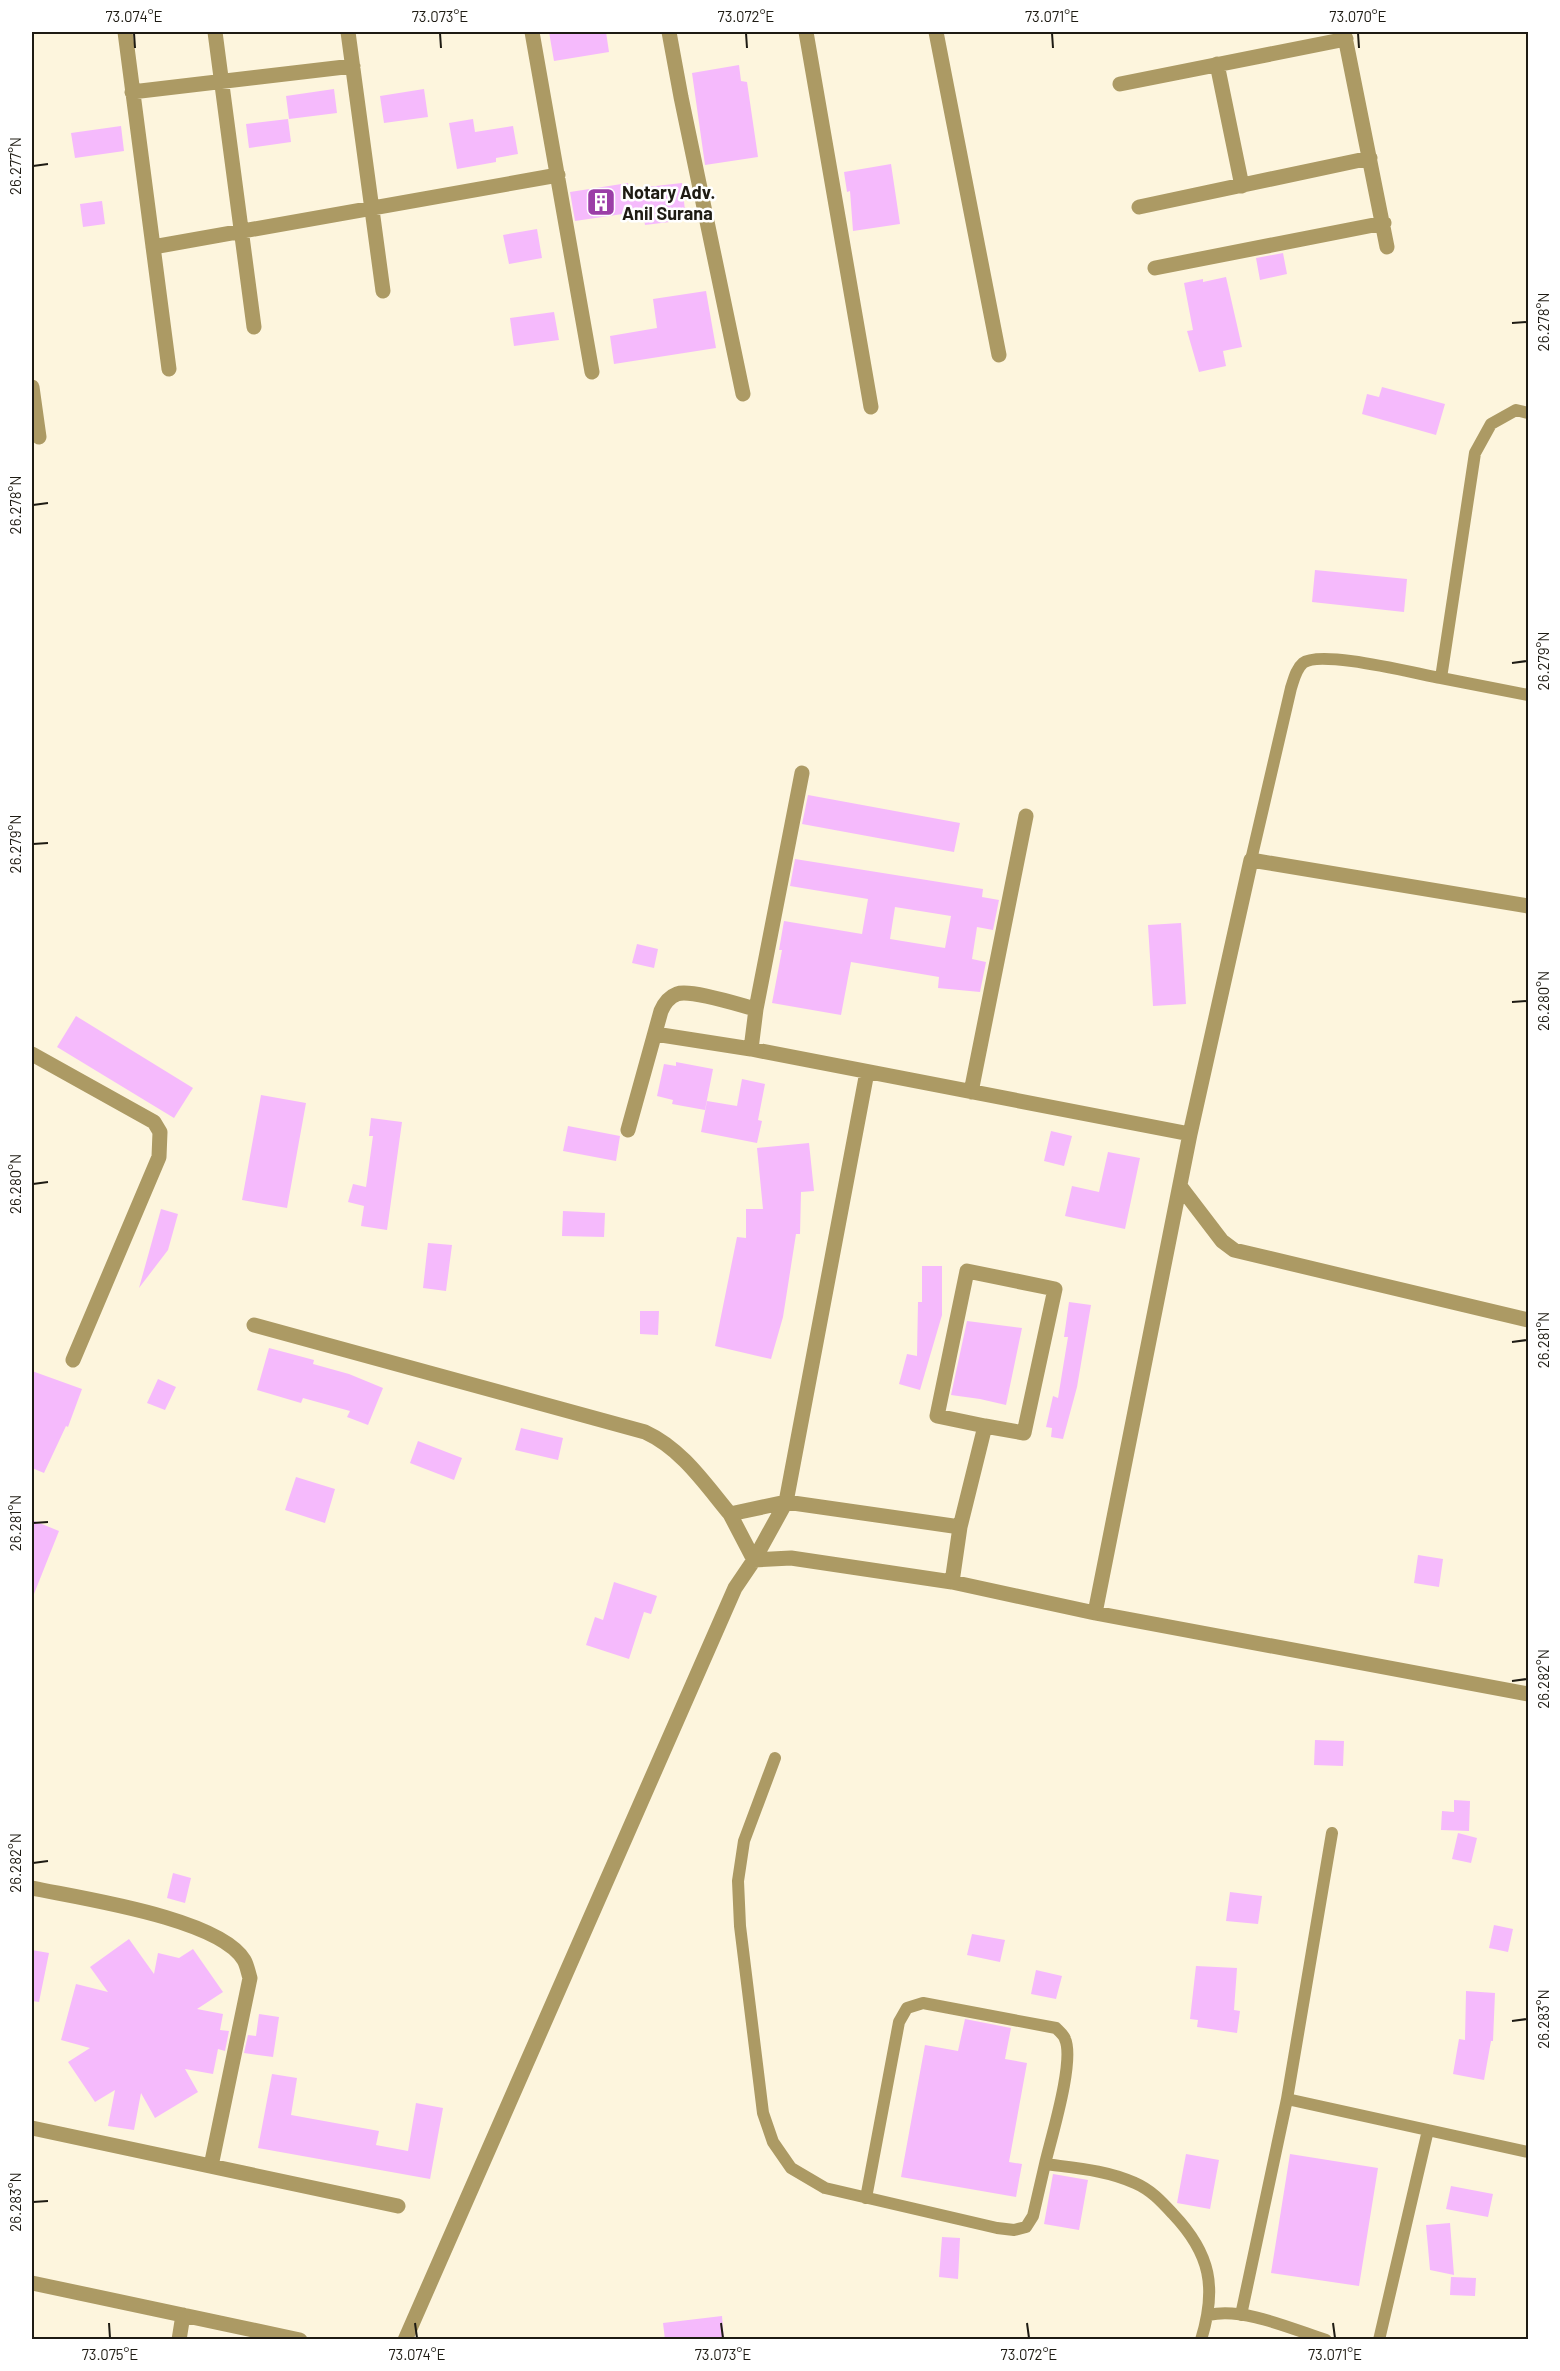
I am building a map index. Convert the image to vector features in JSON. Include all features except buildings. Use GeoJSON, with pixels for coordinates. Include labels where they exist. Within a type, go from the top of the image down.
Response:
{"type":"FeatureCollection","features":[{"type":"Feature","properties":{"kind":"street"},"geometry":{"type":"LineString","coordinates":[[125,32],[169,369]]}},
{"type":"Feature","properties":{"kind":"street"},"geometry":{"type":"LineString","coordinates":[[215,32],[254,327]]}},
{"type":"Feature","properties":{"kind":"street"},"geometry":{"type":"LineString","coordinates":[[348,32],[383,291]]}},
{"type":"Feature","properties":{"kind":"street"},"geometry":{"type":"LineString","coordinates":[[532,32],[592,372]]}},
{"type":"Feature","properties":{"kind":"street"},"geometry":{"type":"LineString","coordinates":[[669,32],[743,394]]}},
{"type":"Feature","properties":{"kind":"street"},"geometry":{"type":"LineString","coordinates":[[806,32],[871,408]]}},
{"type":"Feature","properties":{"kind":"street"},"geometry":{"type":"LineString","coordinates":[[936,32],[999,355]]}},
{"type":"Feature","properties":{"kind":"street"},"geometry":{"type":"LineString","coordinates":[[1120,84],[1345,35],[1387,247]]}},
{"type":"Feature","properties":{"kind":"street"},"geometry":{"type":"LineString","coordinates":[[1217,64],[1242,186]]}},
{"type":"Feature","properties":{"kind":"street"},"geometry":{"type":"LineString","coordinates":[[132,92],[353,66]]}},
{"type":"Feature","properties":{"kind":"street"},"geometry":{"type":"LineString","coordinates":[[1139,207],[1370,158]]}},
{"type":"Feature","properties":{"kind":"street"},"geometry":{"type":"LineString","coordinates":[[153,247],[558,175]]}},
{"type":"Feature","properties":{"kind":"street"},"geometry":{"type":"LineString","coordinates":[[1155,268],[1384,223]]}},
{"type":"Feature","properties":{"kind":"street"},"geometry":{"type":"LineString","coordinates":[[32,387],[39,437]]}},
{"type":"Feature","properties":{"kind":"street"},"geometry":{"type":"LineString","coordinates":[[751,1049],[756,1009],[802,773]]}},
{"type":"Feature","properties":{"kind":"street"},"geometry":{"type":"LineString","coordinates":[[971,1092],[1026,816]]}},
{"type":"Feature","properties":{"kind":"street"},"geometry":{"type":"LineString","coordinates":[[1095,1613],[1190,1134],[1251,860],[1528,906]]}},
{"type":"Feature","properties":{"kind":"street"},"geometry":{"type":"LineString","coordinates":[[627,1130],[664,1004],[677,994],[692,994],[756,1009]]}},
{"type":"Feature","properties":{"kind":"street"},"geometry":{"type":"LineString","coordinates":[[656,1034],[751,1049],[1190,1134]]}},
{"type":"Feature","properties":{"kind":"street"},"geometry":{"type":"LineString","coordinates":[[32,1054],[154,1122],[160,1132],[159,1157],[73,1360]]}},
{"type":"Feature","properties":{"kind":"street"},"geometry":{"type":"LineString","coordinates":[[405,2340],[735,1588],[754,1560],[786,1502],[867,1072]]}},
{"type":"Feature","properties":{"kind":"street"},"geometry":{"type":"LineString","coordinates":[[1180,1186],[1222,1241],[1234,1250],[1528,1320]]}},
{"type":"Feature","properties":{"kind":"street"},"geometry":{"type":"LineString","coordinates":[[967,1271],[1055,1289],[1024,1433],[985,1426],[936,1416],[967,1271]]}},
{"type":"Feature","properties":{"kind":"street"},"geometry":{"type":"LineString","coordinates":[[254,1324],[645,1432],[670,1446],[730,1514],[754,1560]]}},
{"type":"Feature","properties":{"kind":"street"},"geometry":{"type":"LineString","coordinates":[[952,1582],[960,1527],[985,1426]]}},
{"type":"Feature","properties":{"kind":"street"},"geometry":{"type":"LineString","coordinates":[[730,1514],[786,1502],[960,1527]]}},
{"type":"Feature","properties":{"kind":"street"},"geometry":{"type":"LineString","coordinates":[[754,1560],[791,1558],[952,1582],[1095,1613],[1528,1694]]}},
{"type":"Feature","properties":{"kind":"street"},"geometry":{"type":"LineString","coordinates":[[32,1888],[158,1915],[209,1934],[231,1947],[244,1960],[250,1978],[211,2166]]}},
{"type":"Feature","properties":{"kind":"street"},"geometry":{"type":"LineString","coordinates":[[32,2128],[398,2206]]}},
{"type":"Feature","properties":{"kind":"street"},"geometry":{"type":"LineString","coordinates":[[32,2283],[300,2340]]}},
{"type":"Feature","properties":{"kind":"street"},"geometry":{"type":"LineString","coordinates":[[179,2340],[183,2315]]}},
{"type":"Feature","properties":{"kind":"lane"},"geometry":{"type":"LineString","coordinates":[[1441,678],[1475,453],[1491,424],[1516,410],[1528,413]]}},
{"type":"Feature","properties":{"kind":"lane"},"geometry":{"type":"LineString","coordinates":[[1251,860],[1296,672],[1305,662],[1318,659],[1340,659],[1528,695]]}},
{"type":"Feature","properties":{"kind":"lane"},"geometry":{"type":"LineString","coordinates":[[775,1758],[744,1842],[738,1881],[740,1926],[763,2113],[773,2142],[791,2168],[825,2188],[866,2198],[997,2228],[1014,2230],[1026,2227],[1033,2216],[1066,2073],[1068,2053],[1065,2038],[1056,2028],[924,2003],[907,2008],[899,2022],[866,2198]]}},
{"type":"Feature","properties":{"kind":"lane"},"geometry":{"type":"LineString","coordinates":[[1241,2315],[1287,2099],[1332,1833]]}},
{"type":"Feature","properties":{"kind":"lane"},"geometry":{"type":"LineString","coordinates":[[1287,2099],[1528,2152]]}},
{"type":"Feature","properties":{"kind":"lane"},"geometry":{"type":"LineString","coordinates":[[1379,2340],[1428,2130]]}},
{"type":"Feature","properties":{"kind":"lane"},"geometry":{"type":"LineString","coordinates":[[1045,2164],[1114,2175],[1135,2182],[1154,2193],[1190,2232],[1203,2253],[1209,2273],[1209,2315],[1201,2340]]}},
{"type":"Feature","properties":{"kind":"lane"},"geometry":{"type":"LineString","coordinates":[[1209,2315],[1222,2312],[1241,2315],[1326,2340]]}},
{"type":"Feature","properties":{"kind":"place","name":"Notary Adv. Anil Surana"},"geometry":{"type":"Point","coordinates":[601,202]}}]}
